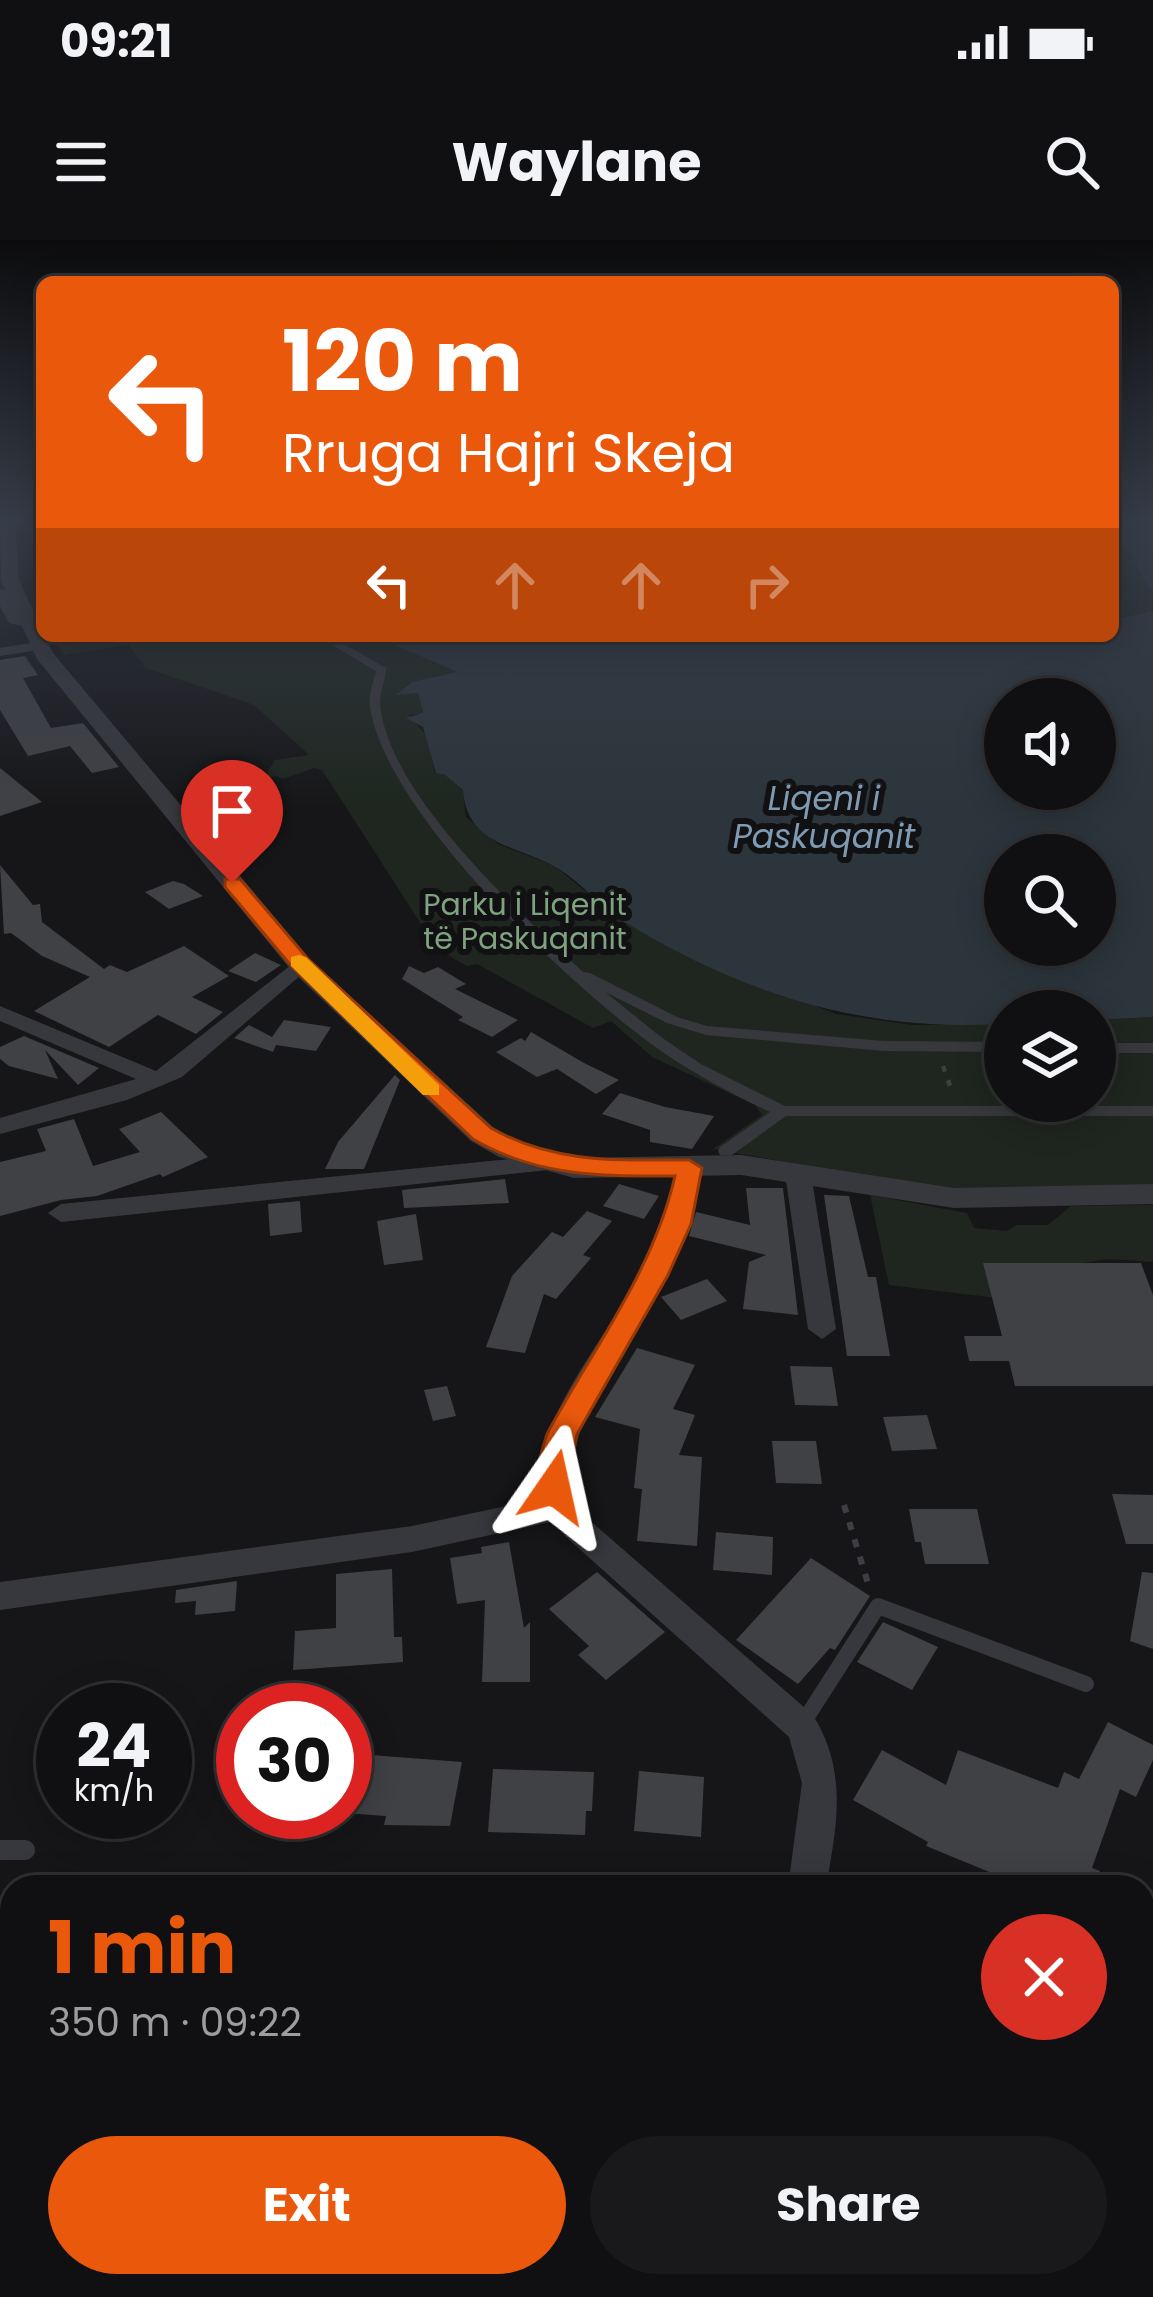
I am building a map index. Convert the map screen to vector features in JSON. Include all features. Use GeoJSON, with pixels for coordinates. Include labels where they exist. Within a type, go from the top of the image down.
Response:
{"type":"FeatureCollection","features":[{"type":"Feature","properties":{"kind":"street"},"geometry":{"type":"LineString","coordinates":[[20,629],[300,964],[454,1111],[510,1150],[574,1168],[711,1162],[954,1198],[1153,1194]]}},
{"type":"Feature","properties":{"kind":"street"},"geometry":{"type":"LineString","coordinates":[[333,642],[382,670],[375,707],[394,764],[436,829],[572,973],[686,1063],[782,1111],[1153,1111]]}},
{"type":"Feature","properties":{"kind":"street"},"geometry":{"type":"LineString","coordinates":[[0,1126],[158,1080],[300,964]]}},
{"type":"Feature","properties":{"kind":"street"},"geometry":{"type":"LineString","coordinates":[[572,973],[598,980],[672,1020],[706,1030],[984,1047]]}},
{"type":"Feature","properties":{"kind":"street"},"geometry":{"type":"LineString","coordinates":[[0,1013],[158,1080]]}},
{"type":"Feature","properties":{"kind":"street"},"geometry":{"type":"LineString","coordinates":[[1116,1048],[1153,1048]]}},
{"type":"Feature","properties":{"kind":"street"},"geometry":{"type":"LineString","coordinates":[[782,1111],[711,1162],[654,1275],[562,1434],[554,1459],[554,1487],[561,1507],[598,1547],[801,1726],[814,1744],[821,1772],[808,1875]]}},
{"type":"Feature","properties":{"kind":"street"},"geometry":{"type":"LineString","coordinates":[[61,1213],[549,1163]]}},
{"type":"Feature","properties":{"kind":"street"},"geometry":{"type":"LineString","coordinates":[[798,1174],[822,1329]]}},
{"type":"Feature","properties":{"kind":"street"},"geometry":{"type":"LineString","coordinates":[[0,1596],[412,1539],[561,1507]]}},
{"type":"Feature","properties":{"kind":"lane"},"geometry":{"type":"LineString","coordinates":[[0,652],[20,629]]}},
{"type":"Feature","properties":{"kind":"lane"},"geometry":{"type":"LineString","coordinates":[[801,1726],[878,1606],[1086,1684]]}},
{"type":"Feature","properties":{"kind":"lane"},"geometry":{"type":"LineString","coordinates":[[0,1850],[25,1850]]}},
{"type":"Feature","properties":{"kind":"path"},"geometry":{"type":"LineString","coordinates":[[937,1047],[959,1111]]}},
{"type":"Feature","properties":{"kind":"path"},"geometry":{"type":"LineString","coordinates":[[844,1505],[864,1580],[878,1606]]}},
{"type":"Feature","properties":{"kind":"green space","name":"Parku i Liqenit të Paskuqanit"},"geometry":{"type":"Polygon","coordinates":[[[56,642],[393,642],[459,673],[412,682],[399,693],[418,693],[423,714],[409,715],[428,738],[435,773],[463,790],[466,817],[498,844],[555,866],[609,911],[669,946],[836,1014],[912,1025],[984,1024],[984,1122],[1116,1122],[1116,1019],[1153,1017],[1153,1187],[944,1190],[713,1149],[762,1115],[755,1105],[652,1057],[611,1021],[593,1028],[477,964],[467,966],[437,949],[322,770],[314,768],[283,779],[276,776],[215,799],[215,794],[266,775],[275,760],[309,755],[254,705],[146,668],[128,645],[64,655],[56,642]]]}},
{"type":"Feature","properties":{"kind":"green space"},"geometry":{"type":"Polygon","coordinates":[[[870,1195],[967,1213],[974,1228],[1007,1231],[1016,1225],[1048,1225],[1071,1206],[1153,1205],[1153,1262],[1108,1259],[1009,1274],[997,1298],[889,1285],[870,1195]]]}},
{"type":"Feature","properties":{"kind":"water","name":"Liqeni i Paskuqanit"},"geometry":{"type":"Polygon","coordinates":[[[1153,618],[1153,1017],[1116,1019],[1116,990],[984,990],[984,1024],[902,1022],[806,1003],[669,947],[623,921],[559,869],[498,842],[474,823],[463,790],[436,773],[423,727],[406,718],[423,713],[418,693],[396,695],[412,682],[457,672],[392,642],[1119,642],[1119,619],[1153,618]]]}},
{"type":"Feature","properties":{"kind":"building"},"geometry":{"type":"Polygon","coordinates":[[[25,656],[38,675],[23,678],[51,728],[83,723],[119,767],[92,773],[70,746],[28,756],[0,710],[0,660],[25,656]]]}},
{"type":"Feature","properties":{"kind":"building"},"geometry":{"type":"Polygon","coordinates":[[[0,768],[42,802],[0,816],[0,768]]]}},
{"type":"Feature","properties":{"kind":"building"},"geometry":{"type":"Polygon","coordinates":[[[0,865],[33,905],[40,904],[42,922],[104,969],[110,965],[127,972],[184,946],[229,976],[192,997],[223,1012],[196,1034],[158,1015],[109,1047],[34,1011],[90,977],[42,956],[11,933],[4,934],[0,865]]]}},
{"type":"Feature","properties":{"kind":"building"},"geometry":{"type":"Polygon","coordinates":[[[173,881],[203,896],[169,909],[145,892],[173,881]]]}},
{"type":"Feature","properties":{"kind":"building"},"geometry":{"type":"Polygon","coordinates":[[[255,953],[281,965],[256,982],[228,971],[255,953]]]}},
{"type":"Feature","properties":{"kind":"building"},"geometry":{"type":"Polygon","coordinates":[[[409,966],[424,973],[438,967],[466,984],[455,989],[518,1020],[492,1037],[458,1020],[463,1017],[402,979],[409,966]]]}},
{"type":"Feature","properties":{"kind":"building"},"geometry":{"type":"Polygon","coordinates":[[[284,1020],[331,1027],[316,1051],[276,1045],[273,1052],[234,1038],[249,1025],[272,1037],[284,1020]]]}},
{"type":"Feature","properties":{"kind":"building"},"geometry":{"type":"Polygon","coordinates":[[[531,1032],[619,1080],[596,1094],[557,1069],[537,1077],[496,1052],[521,1038],[525,1041],[531,1032]]]}},
{"type":"Feature","properties":{"kind":"building"},"geometry":{"type":"Polygon","coordinates":[[[24,1036],[99,1068],[78,1085],[45,1050],[58,1079],[9,1066],[0,1059],[0,1047],[24,1036]]]}},
{"type":"Feature","properties":{"kind":"building"},"geometry":{"type":"Polygon","coordinates":[[[395,1075],[400,1080],[364,1169],[325,1169],[338,1142],[395,1075]]]}},
{"type":"Feature","properties":{"kind":"building"},"geometry":{"type":"Polygon","coordinates":[[[620,1093],[714,1116],[692,1149],[650,1142],[650,1130],[602,1114],[620,1093]]]}},
{"type":"Feature","properties":{"kind":"building"},"geometry":{"type":"Polygon","coordinates":[[[161,1112],[208,1157],[163,1177],[160,1174],[97,1196],[0,1216],[0,1162],[46,1151],[37,1129],[74,1119],[93,1166],[140,1152],[119,1129],[161,1112]]]}},
{"type":"Feature","properties":{"kind":"building"},"geometry":{"type":"Polygon","coordinates":[[[505,1179],[509,1203],[404,1208],[402,1190],[505,1179]]]}},
{"type":"Feature","properties":{"kind":"building"},"geometry":{"type":"Polygon","coordinates":[[[619,1184],[659,1196],[644,1219],[603,1206],[619,1184]]]}},
{"type":"Feature","properties":{"kind":"building"},"geometry":{"type":"Polygon","coordinates":[[[746,1188],[783,1188],[798,1315],[743,1309],[749,1262],[766,1255],[689,1236],[696,1212],[750,1225],[746,1188]]]}},
{"type":"Feature","properties":{"kind":"building"},"geometry":{"type":"Polygon","coordinates":[[[824,1195],[849,1196],[868,1277],[876,1277],[890,1356],[847,1356],[824,1195]]]}},
{"type":"Feature","properties":{"kind":"building"},"geometry":{"type":"Polygon","coordinates":[[[300,1201],[302,1232],[270,1236],[268,1204],[300,1201]]]}},
{"type":"Feature","properties":{"kind":"building"},"geometry":{"type":"Polygon","coordinates":[[[587,1211],[612,1221],[583,1255],[591,1258],[556,1299],[544,1294],[525,1353],[486,1347],[512,1276],[552,1232],[563,1237],[587,1211]]]}},
{"type":"Feature","properties":{"kind":"building"},"geometry":{"type":"Polygon","coordinates":[[[416,1214],[423,1260],[384,1265],[377,1221],[416,1214]]]}},
{"type":"Feature","properties":{"kind":"building"},"geometry":{"type":"Polygon","coordinates":[[[983,1263],[1141,1263],[1153,1295],[1153,1386],[1015,1386],[1009,1361],[969,1361],[964,1336],[1002,1336],[983,1263]]]}},
{"type":"Feature","properties":{"kind":"building"},"geometry":{"type":"Polygon","coordinates":[[[707,1279],[727,1301],[681,1320],[661,1297],[707,1279]]]}},
{"type":"Feature","properties":{"kind":"building"},"geometry":{"type":"Polygon","coordinates":[[[637,1348],[695,1365],[673,1409],[695,1415],[679,1455],[702,1457],[697,1546],[637,1541],[642,1489],[634,1488],[640,1429],[595,1417],[637,1348]]]}},
{"type":"Feature","properties":{"kind":"building"},"geometry":{"type":"Polygon","coordinates":[[[790,1366],[832,1367],[838,1406],[795,1405],[790,1366]]]}},
{"type":"Feature","properties":{"kind":"building"},"geometry":{"type":"Polygon","coordinates":[[[447,1386],[456,1416],[433,1421],[424,1390],[447,1386]]]}},
{"type":"Feature","properties":{"kind":"building"},"geometry":{"type":"Polygon","coordinates":[[[927,1415],[937,1449],[892,1451],[883,1417],[927,1415]]]}},
{"type":"Feature","properties":{"kind":"building"},"geometry":{"type":"Polygon","coordinates":[[[772,1441],[816,1441],[822,1484],[776,1483],[772,1441]]]}},
{"type":"Feature","properties":{"kind":"building"},"geometry":{"type":"Polygon","coordinates":[[[1112,1494],[1153,1495],[1153,1544],[1126,1544],[1112,1494]]]}},
{"type":"Feature","properties":{"kind":"building"},"geometry":{"type":"Polygon","coordinates":[[[909,1509],[977,1509],[989,1564],[925,1564],[909,1509]]]}},
{"type":"Feature","properties":{"kind":"building"},"geometry":{"type":"Polygon","coordinates":[[[716,1532],[773,1537],[772,1575],[713,1570],[716,1532]]]}},
{"type":"Feature","properties":{"kind":"building"},"geometry":{"type":"Polygon","coordinates":[[[509,1542],[524,1628],[530,1622],[530,1682],[482,1682],[485,1600],[457,1604],[450,1558],[509,1542]]]}},
{"type":"Feature","properties":{"kind":"building"},"geometry":{"type":"Polygon","coordinates":[[[811,1558],[870,1596],[835,1650],[830,1648],[798,1684],[736,1640],[811,1558]]]}},
{"type":"Feature","properties":{"kind":"building"},"geometry":{"type":"Polygon","coordinates":[[[392,1569],[394,1637],[402,1637],[403,1662],[293,1670],[295,1631],[336,1628],[336,1574],[392,1569]]]}},
{"type":"Feature","properties":{"kind":"building"},"geometry":{"type":"Polygon","coordinates":[[[597,1572],[665,1632],[606,1680],[578,1655],[589,1646],[549,1609],[597,1572]]]}},
{"type":"Feature","properties":{"kind":"building"},"geometry":{"type":"Polygon","coordinates":[[[1142,1572],[1153,1573],[1153,1649],[1130,1641],[1142,1572]]]}},
{"type":"Feature","properties":{"kind":"building"},"geometry":{"type":"Polygon","coordinates":[[[237,1581],[235,1611],[195,1615],[196,1601],[175,1603],[176,1590],[237,1581]]]}},
{"type":"Feature","properties":{"kind":"building"},"geometry":{"type":"Polygon","coordinates":[[[883,1622],[938,1647],[912,1690],[857,1662],[883,1622]]]}},
{"type":"Feature","properties":{"kind":"building"},"geometry":{"type":"Polygon","coordinates":[[[1108,1722],[1153,1745],[1153,1760],[1136,1797],[1120,1789],[1092,1868],[1100,1871],[1098,1875],[997,1875],[926,1846],[928,1842],[853,1800],[882,1750],[946,1785],[958,1750],[1058,1788],[1064,1772],[1079,1779],[1108,1722]]]}},
{"type":"Feature","properties":{"kind":"building"},"geometry":{"type":"Polygon","coordinates":[[[372,1755],[462,1762],[450,1826],[384,1825],[386,1816],[372,1815],[372,1755]]]}},
{"type":"Feature","properties":{"kind":"building"},"geometry":{"type":"Polygon","coordinates":[[[493,1769],[594,1772],[585,1835],[488,1832],[493,1769]]]}},
{"type":"Feature","properties":{"kind":"building"},"geometry":{"type":"Polygon","coordinates":[[[639,1771],[704,1777],[701,1837],[634,1831],[639,1771]]]}},
{"type":"Feature","properties":{"kind":"slow traffic"},"geometry":{"type":"LineString","coordinates":[[299,962],[431,1090]]}},
{"type":"Feature","properties":{"kind":"route"},"geometry":{"type":"LineString","coordinates":[[232,883],[300,964],[482,1133],[510,1150],[574,1168],[689,1168],[677,1224],[654,1275],[562,1434],[554,1459],[554,1487]]}}]}
